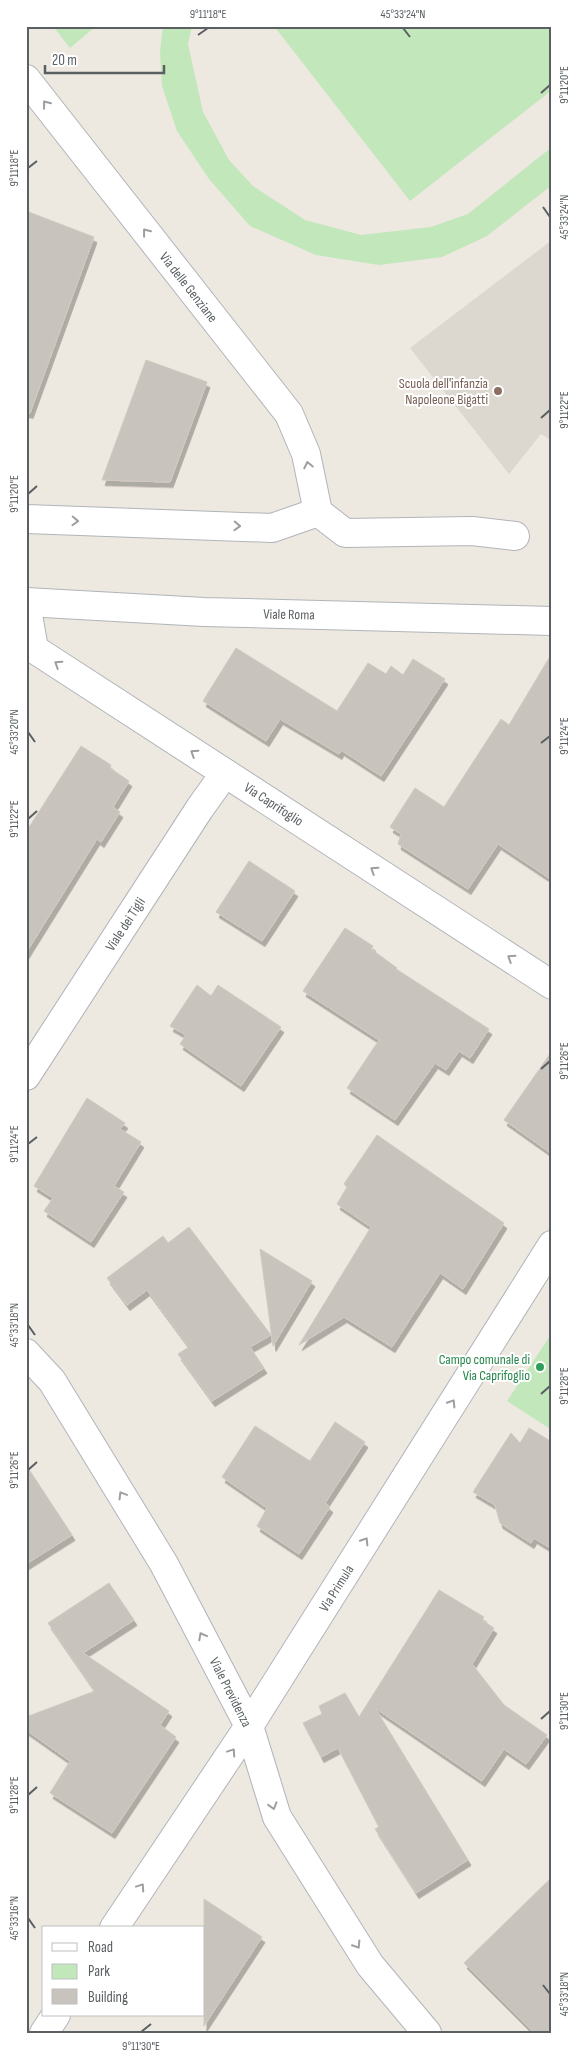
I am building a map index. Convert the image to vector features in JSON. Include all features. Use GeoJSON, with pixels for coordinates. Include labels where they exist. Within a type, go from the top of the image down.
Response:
{"type":"FeatureCollection","features":[{"type":"Feature","properties":{"kind":"street","name":"Via delle Genziane"},"geometry":{"type":"LineString","coordinates":[[26,79],[289,414],[306,454],[318,512]]}},
{"type":"Feature","properties":{"kind":"street"},"geometry":{"type":"LineString","coordinates":[[26,520],[272,528],[318,512],[345,532],[472,531],[515,536]]}},
{"type":"Feature","properties":{"kind":"street","name":"Viale Roma"},"geometry":{"type":"LineString","coordinates":[[26,603],[204,612],[552,621]]}},
{"type":"Feature","properties":{"kind":"street","name":"Via Caprifoglio"},"geometry":{"type":"LineString","coordinates":[[26,603],[34,648],[552,984]]}},
{"type":"Feature","properties":{"kind":"street","name":"Viale dei Tigli"},"geometry":{"type":"LineString","coordinates":[[26,1076],[200,808],[225,773]]}},
{"type":"Feature","properties":{"kind":"street","name":"Via Primula"},"geometry":{"type":"LineString","coordinates":[[115,1926],[249,1726],[552,1245]]}},
{"type":"Feature","properties":{"kind":"street","name":"Viale Previdenza"},"geometry":{"type":"LineString","coordinates":[[26,1353],[52,1381],[164,1564],[249,1726],[277,1817],[370,1966],[427,2033]]}},
{"type":"Feature","properties":{"kind":"street"},"geometry":{"type":"LineString","coordinates":[[44,2033],[55,2016]]}},
{"type":"Feature","properties":{"kind":"shaded area","name":"Scuola dell'infanzia Napoleone Bigatti"},"geometry":{"type":"Polygon","coordinates":[[[552,240],[552,441],[541,434],[509,474],[410,348],[552,240]]]}},
{"type":"Feature","properties":{"kind":"green space"},"geometry":{"type":"Polygon","coordinates":[[[53,26],[96,26],[70,48],[53,26]]]}},
{"type":"Feature","properties":{"kind":"green space"},"geometry":{"type":"Polygon","coordinates":[[[163,26],[192,26],[188,44],[203,112],[229,160],[253,186],[305,220],[361,235],[431,227],[468,214],[552,147],[552,185],[487,236],[442,257],[379,265],[316,255],[250,226],[209,179],[177,131],[162,86],[160,51],[163,26]]]}},
{"type":"Feature","properties":{"kind":"green space"},"geometry":{"type":"Polygon","coordinates":[[[274,26],[552,26],[552,90],[410,201],[274,26]]]}},
{"type":"Feature","properties":{"kind":"green space","name":"Campo comunale di Via Caprifoglio"},"geometry":{"type":"Polygon","coordinates":[[[552,1333],[552,1430],[507,1401],[552,1333]]]}},
{"type":"Feature","properties":{"kind":"building"},"geometry":{"type":"Polygon","coordinates":[[[26,211],[94,237],[30,413],[26,412],[26,211]]]}},
{"type":"Feature","properties":{"kind":"building"},"geometry":{"type":"Polygon","coordinates":[[[146,360],[207,382],[170,482],[102,480],[146,360]]]}},
{"type":"Feature","properties":{"kind":"building"},"geometry":{"type":"Polygon","coordinates":[[[236,648],[337,711],[368,663],[386,674],[391,666],[403,675],[413,659],[445,679],[381,776],[341,750],[339,754],[280,719],[266,741],[203,701],[236,648]]]}},
{"type":"Feature","properties":{"kind":"building"},"geometry":{"type":"Polygon","coordinates":[[[552,653],[552,880],[498,844],[468,889],[398,844],[401,834],[390,827],[415,788],[444,807],[501,719],[509,725],[552,653]]]}},
{"type":"Feature","properties":{"kind":"building"},"geometry":{"type":"Polygon","coordinates":[[[81,746],[111,765],[110,768],[129,781],[113,807],[120,812],[101,842],[97,839],[26,953],[26,832],[81,746]]]}},
{"type":"Feature","properties":{"kind":"building"},"geometry":{"type":"Polygon","coordinates":[[[249,861],[295,891],[262,941],[216,912],[249,861]]]}},
{"type":"Feature","properties":{"kind":"building"},"geometry":{"type":"Polygon","coordinates":[[[345,928],[373,946],[371,949],[396,969],[489,1029],[470,1058],[459,1051],[446,1070],[435,1063],[395,1120],[347,1088],[379,1040],[303,991],[345,928]]]}},
{"type":"Feature","properties":{"kind":"building"},"geometry":{"type":"Polygon","coordinates":[[[197,985],[211,996],[218,985],[281,1027],[241,1086],[180,1044],[186,1035],[170,1026],[197,985]]]}},
{"type":"Feature","properties":{"kind":"building"},"geometry":{"type":"Polygon","coordinates":[[[552,1051],[552,1154],[504,1120],[552,1051]]]}},
{"type":"Feature","properties":{"kind":"building"},"geometry":{"type":"Polygon","coordinates":[[[87,1098],[125,1123],[120,1129],[141,1142],[114,1186],[124,1192],[91,1242],[44,1211],[53,1198],[34,1186],[87,1098]]]}},
{"type":"Feature","properties":{"kind":"building"},"geometry":{"type":"Polygon","coordinates":[[[377,1135],[504,1223],[463,1289],[440,1273],[392,1347],[344,1317],[299,1345],[371,1227],[337,1204],[347,1187],[344,1184],[377,1135]]]}},
{"type":"Feature","properties":{"kind":"building"},"geometry":{"type":"Polygon","coordinates":[[[189,1227],[271,1335],[250,1347],[264,1368],[212,1401],[178,1354],[189,1347],[147,1290],[127,1305],[107,1278],[163,1236],[168,1243],[189,1227]]]}},
{"type":"Feature","properties":{"kind":"building"},"geometry":{"type":"Polygon","coordinates":[[[260,1249],[312,1281],[273,1346],[260,1249]]]}},
{"type":"Feature","properties":{"kind":"building"},"geometry":{"type":"Polygon","coordinates":[[[335,1422],[365,1442],[325,1503],[330,1507],[299,1554],[257,1526],[267,1508],[222,1477],[255,1426],[310,1461],[335,1422]]]}},
{"type":"Feature","properties":{"kind":"building"},"geometry":{"type":"Polygon","coordinates":[[[529,1428],[552,1442],[552,1549],[534,1538],[531,1543],[500,1523],[495,1505],[473,1492],[511,1433],[520,1443],[529,1428]]]}},
{"type":"Feature","properties":{"kind":"building"},"geometry":{"type":"Polygon","coordinates":[[[26,1465],[72,1535],[26,1564],[26,1465]]]}},
{"type":"Feature","properties":{"kind":"building"},"geometry":{"type":"Polygon","coordinates":[[[109,1583],[134,1620],[83,1653],[169,1711],[160,1725],[176,1737],[112,1833],[50,1793],[70,1761],[26,1730],[26,1717],[95,1691],[48,1623],[109,1583]]]}},
{"type":"Feature","properties":{"kind":"building"},"geometry":{"type":"Polygon","coordinates":[[[439,1590],[484,1617],[482,1620],[494,1628],[472,1664],[504,1705],[547,1735],[526,1764],[504,1749],[482,1781],[375,1708],[468,1860],[416,1893],[375,1829],[379,1827],[338,1748],[321,1757],[303,1723],[322,1714],[319,1706],[345,1693],[359,1717],[439,1590]]]}},
{"type":"Feature","properties":{"kind":"building"},"geometry":{"type":"Polygon","coordinates":[[[552,1877],[552,2033],[534,2033],[464,1963],[552,1877]]]}},
{"type":"Feature","properties":{"kind":"building"},"geometry":{"type":"Polygon","coordinates":[[[204,1899],[262,1937],[204,2026],[205,1926],[204,1899]]]}},
{"type":"Feature","properties":{"kind":"place","name":"Scuola dell'infanzia Napoleone Bigatti"},"geometry":{"type":"Point","coordinates":[498,391]}},
{"type":"Feature","properties":{"kind":"place","name":"Campo comunale di Via Caprifoglio"},"geometry":{"type":"Point","coordinates":[540,1367]}}]}
